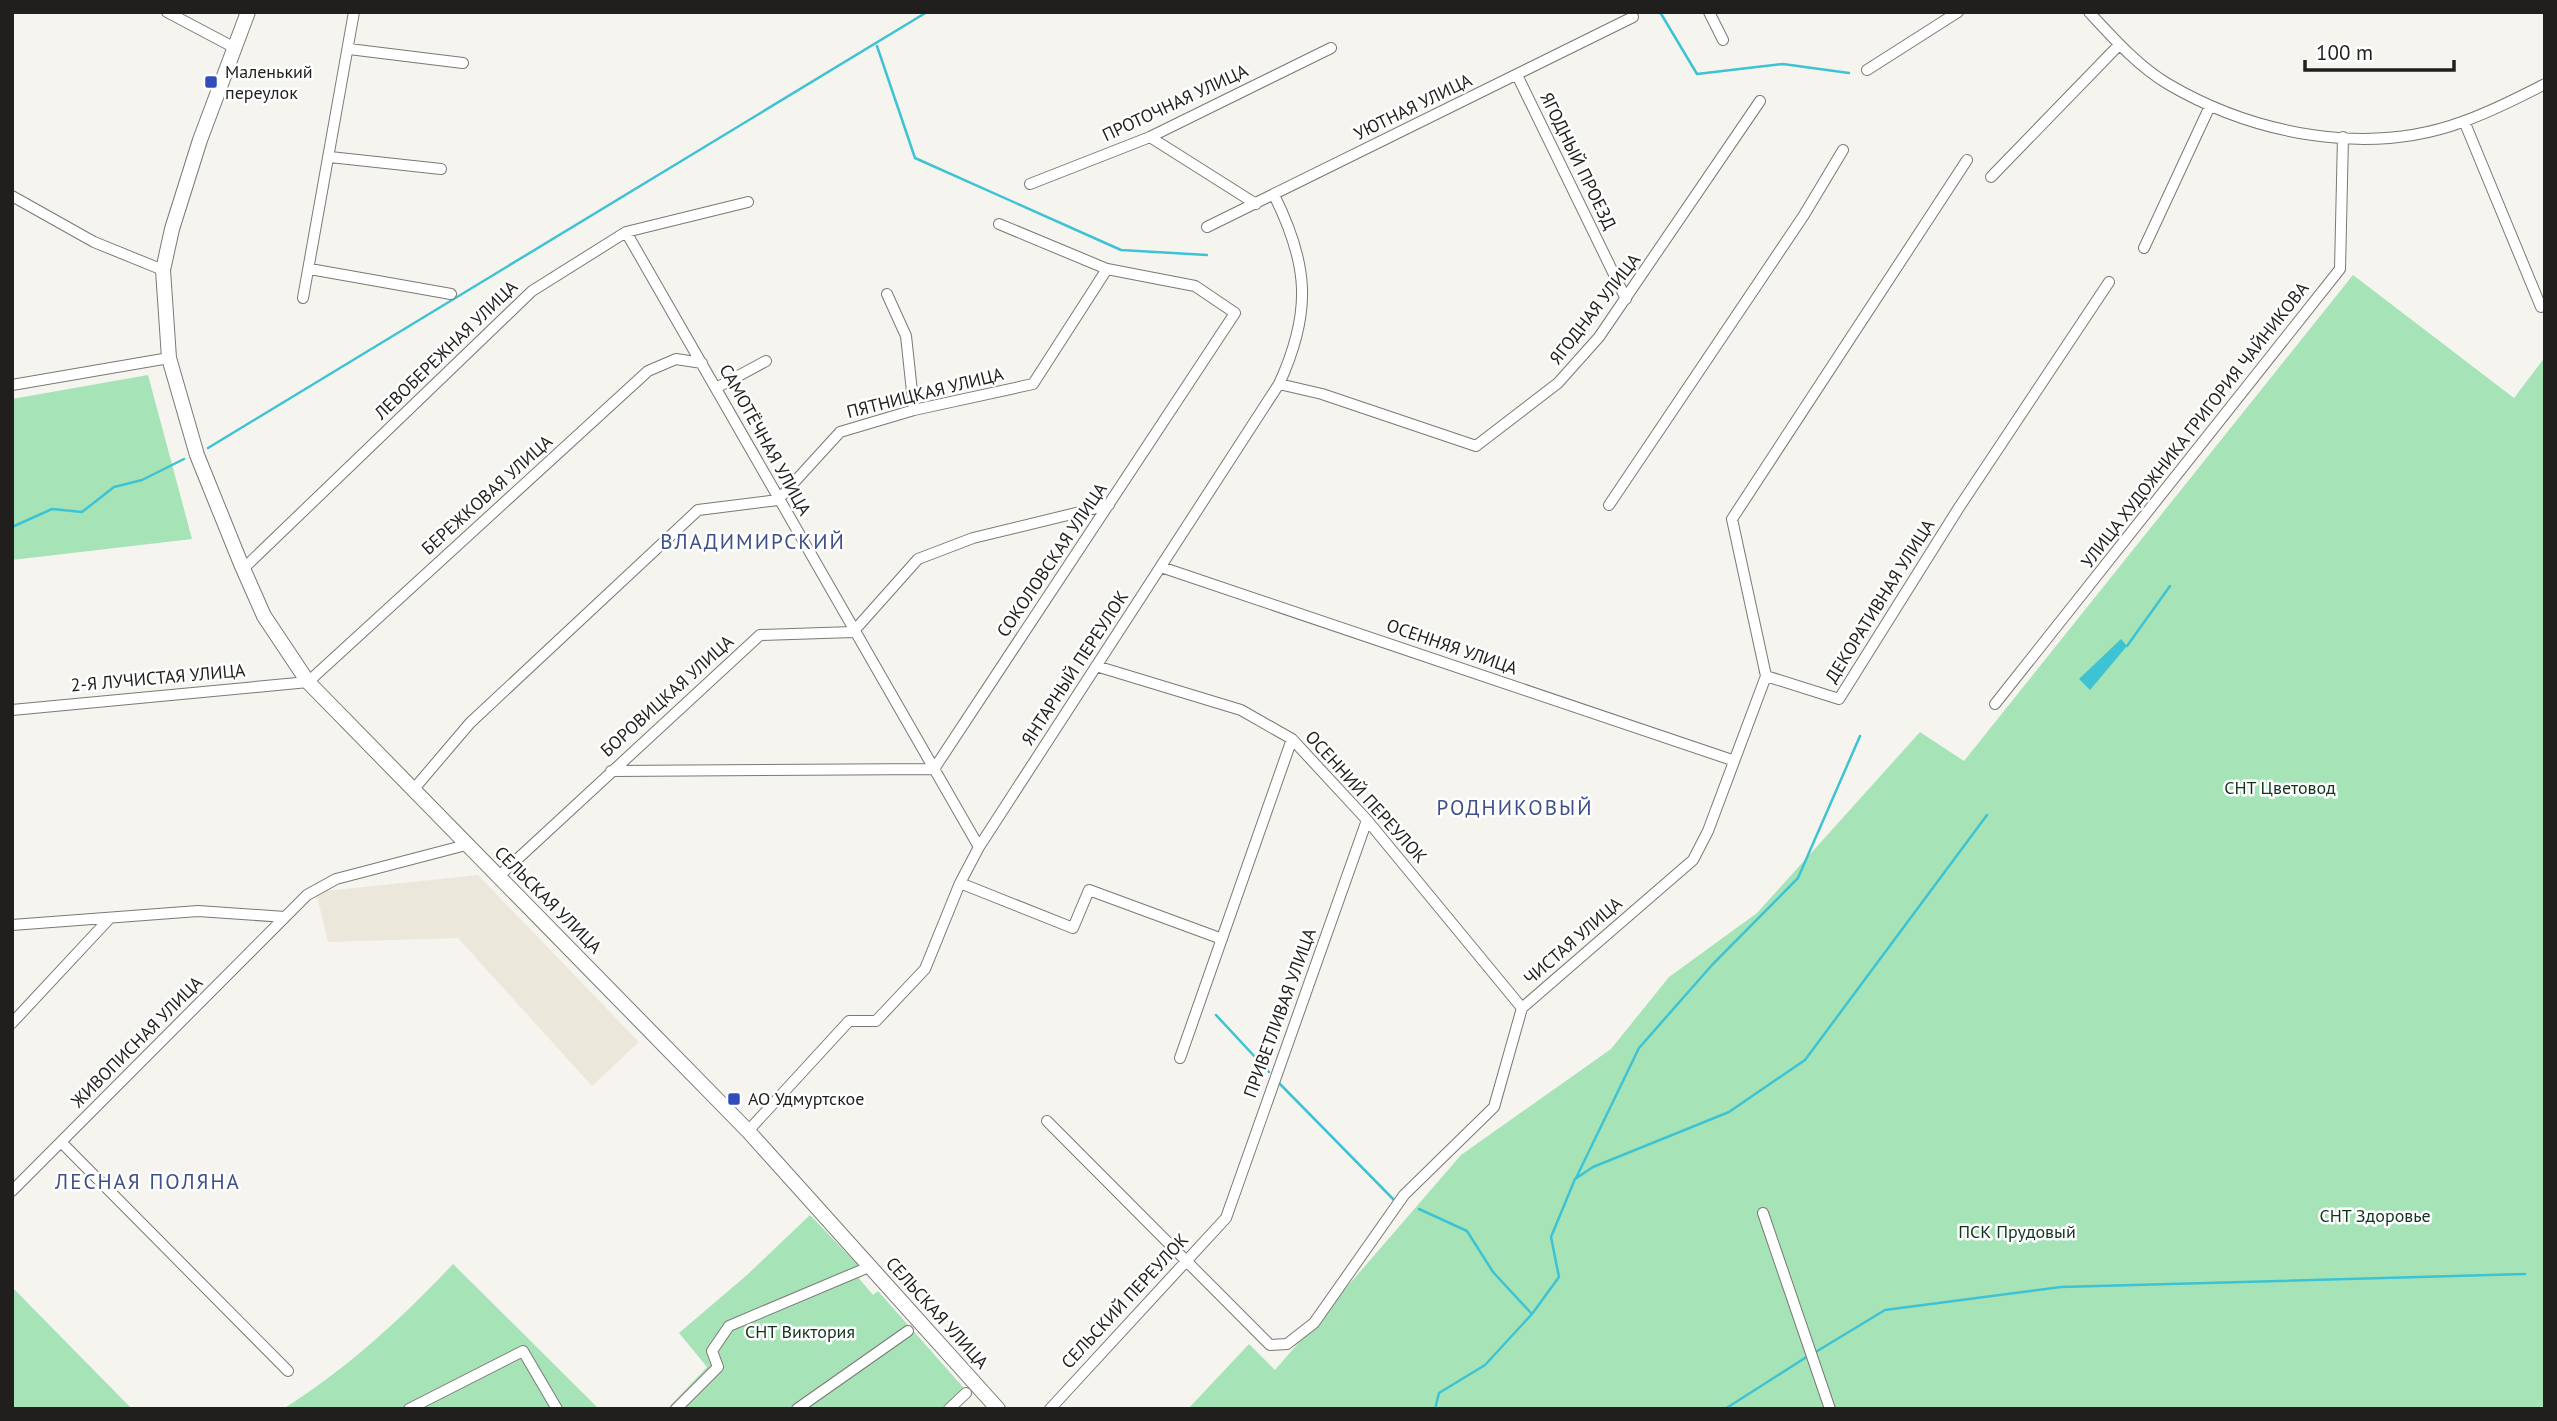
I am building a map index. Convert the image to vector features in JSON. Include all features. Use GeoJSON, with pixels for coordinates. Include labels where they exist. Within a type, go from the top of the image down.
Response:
{"type":"FeatureCollection","features":[{"type":"Feature","properties":{"kind":"street"},"geometry":{"type":"LineString","coordinates":[[167,12],[235,48]]}},
{"type":"Feature","properties":{"kind":"street","name":"СЕЛЬСКАЯ УЛИЦА"},"geometry":{"type":"LineString","coordinates":[[248,12],[196,152],[172,229],[163,270],[169,358],[197,455],[264,616],[308,682],[748,1131],[998,1409]]}},
{"type":"Feature","properties":{"kind":"street"},"geometry":{"type":"LineString","coordinates":[[303,298],[354,12]]}},
{"type":"Feature","properties":{"kind":"street"},"geometry":{"type":"LineString","coordinates":[[1709,12],[1723,40]]}},
{"type":"Feature","properties":{"kind":"street"},"geometry":{"type":"LineString","coordinates":[[1867,70],[1958,12]]}},
{"type":"Feature","properties":{"kind":"street"},"geometry":{"type":"LineString","coordinates":[[2089,12],[2119,45],[2166,82],[2210,106],[2278,130],[2343,137],[2405,135],[2464,121],[2545,84]]}},
{"type":"Feature","properties":{"kind":"street","name":"УЮТНАЯ УЛИЦА"},"geometry":{"type":"LineString","coordinates":[[1207,227],[1633,17]]}},
{"type":"Feature","properties":{"kind":"street"},"geometry":{"type":"LineString","coordinates":[[1990,177],[2119,45]]}},
{"type":"Feature","properties":{"kind":"street","name":"ПРОТОЧНАЯ УЛИЦА"},"geometry":{"type":"LineString","coordinates":[[1030,184],[1150,137],[1331,48]]}},
{"type":"Feature","properties":{"kind":"street"},"geometry":{"type":"LineString","coordinates":[[349,50],[463,64]]}},
{"type":"Feature","properties":{"kind":"street","name":"ЯГОДНЫЙ ПРОЕЗД"},"geometry":{"type":"LineString","coordinates":[[1517,75],[1626,299]]}},
{"type":"Feature","properties":{"kind":"street","name":"ЯГОДНАЯ УЛИЦА"},"geometry":{"type":"LineString","coordinates":[[1279,384],[1322,394],[1476,446],[1570,372],[1626,299],[1760,101]]}},
{"type":"Feature","properties":{"kind":"street"},"geometry":{"type":"LineString","coordinates":[[2144,247],[2210,106]]}},
{"type":"Feature","properties":{"kind":"street"},"geometry":{"type":"LineString","coordinates":[[2464,121],[2541,307]]}},
{"type":"Feature","properties":{"kind":"street"},"geometry":{"type":"LineString","coordinates":[[1150,137],[1256,204]]}},
{"type":"Feature","properties":{"kind":"street","name":"УЛИЦА ХУДОЖНИКА ГРИГОРИЯ ЧАЙНИКОВА"},"geometry":{"type":"LineString","coordinates":[[1995,704],[2340,270],[2343,137]]}},
{"type":"Feature","properties":{"kind":"street"},"geometry":{"type":"LineString","coordinates":[[1609,505],[1804,215],[1843,150]]}},
{"type":"Feature","properties":{"kind":"street"},"geometry":{"type":"LineString","coordinates":[[330,157],[442,169]]}},
{"type":"Feature","properties":{"kind":"street"},"geometry":{"type":"LineString","coordinates":[[1766,676],[1732,519],[1967,160]]}},
{"type":"Feature","properties":{"kind":"street","name":"ЯНТАРНЫЙ ПЕРЕУЛОК"},"geometry":{"type":"LineString","coordinates":[[748,1131],[849,1021],[876,1021],[925,969],[960,883],[979,847],[1279,384],[1288,364],[1302,313],[1303,277],[1295,238],[1274,195]]}},
{"type":"Feature","properties":{"kind":"street"},"geometry":{"type":"LineString","coordinates":[[12,196],[94,242],[163,270]]}},
{"type":"Feature","properties":{"kind":"street","name":"ЛЕВОБЕРЕЖНАЯ УЛИЦА"},"geometry":{"type":"LineString","coordinates":[[243,569],[532,291],[626,232],[748,202]]}},
{"type":"Feature","properties":{"kind":"street","name":"СОКОЛОВСКАЯ УЛИЦА"},"geometry":{"type":"LineString","coordinates":[[934,769],[1235,313],[1195,286],[1107,269],[999,224]]}},
{"type":"Feature","properties":{"kind":"street","name":"САМОТЁЧНАЯ УЛИЦА"},"geometry":{"type":"LineString","coordinates":[[626,232],[853,632],[979,847]]}},
{"type":"Feature","properties":{"kind":"street","name":"ПЯТНИЦКАЯ УЛИЦА"},"geometry":{"type":"LineString","coordinates":[[778,499],[840,432],[914,410],[1033,384],[1107,269]]}},
{"type":"Feature","properties":{"kind":"street"},"geometry":{"type":"LineString","coordinates":[[310,270],[451,295]]}},
{"type":"Feature","properties":{"kind":"street","name":"ДЕКОРАТИВНАЯ УЛИЦА"},"geometry":{"type":"LineString","coordinates":[[1766,676],[1839,699],[1958,509],[2109,282]]}},
{"type":"Feature","properties":{"kind":"street"},"geometry":{"type":"LineString","coordinates":[[887,294],[906,336],[914,410]]}},
{"type":"Feature","properties":{"kind":"street"},"geometry":{"type":"LineString","coordinates":[[15,382],[169,358]]}},
{"type":"Feature","properties":{"kind":"street","name":"БЕРЕЖКОВАЯ УЛИЦА"},"geometry":{"type":"LineString","coordinates":[[308,682],[648,371],[676,359],[702,363]]}},
{"type":"Feature","properties":{"kind":"street"},"geometry":{"type":"LineString","coordinates":[[716,388],[766,361]]}},
{"type":"Feature","properties":{"kind":"street"},"geometry":{"type":"LineString","coordinates":[[413,790],[470,723],[698,510],[778,499]]}},
{"type":"Feature","properties":{"kind":"street"},"geometry":{"type":"LineString","coordinates":[[853,632],[918,559],[973,538],[1109,505]]}},
{"type":"Feature","properties":{"kind":"street","name":"ОСЕННЯЯ УЛИЦА"},"geometry":{"type":"LineString","coordinates":[[1161,568],[1732,760]]}},
{"type":"Feature","properties":{"kind":"street","name":"БОРОВИЦКАЯ УЛИЦА"},"geometry":{"type":"LineString","coordinates":[[499,877],[760,635],[853,632]]}},
{"type":"Feature","properties":{"kind":"street","name":"ОСЕННИЙ ПЕРЕУЛОК"},"geometry":{"type":"LineString","coordinates":[[1096,666],[1241,710],[1292,739],[1367,820],[1522,1008]]}},
{"type":"Feature","properties":{"kind":"street","name":"ЧИСТАЯ УЛИЦА"},"geometry":{"type":"LineString","coordinates":[[1047,1121],[1270,1345],[1287,1344],[1314,1323],[1404,1195],[1494,1107],[1522,1008],[1693,859],[1708,831],[1732,760],[1766,676]]}},
{"type":"Feature","properties":{"kind":"street","name":"2-Я ЛУЧИСТАЯ УЛИЦА"},"geometry":{"type":"LineString","coordinates":[[12,710],[308,682]]}},
{"type":"Feature","properties":{"kind":"street"},"geometry":{"type":"LineString","coordinates":[[1180,1058],[1292,739]]}},
{"type":"Feature","properties":{"kind":"street"},"geometry":{"type":"LineString","coordinates":[[611,771],[934,769]]}},
{"type":"Feature","properties":{"kind":"street","name":"ПРИВЕТЛИВАЯ УЛИЦА"},"geometry":{"type":"LineString","coordinates":[[1226,1217],[1367,820]]}},
{"type":"Feature","properties":{"kind":"street","name":"ЖИВОПИСНАЯ УЛИЦА"},"geometry":{"type":"LineString","coordinates":[[12,1191],[307,895],[336,879],[466,845]]}},
{"type":"Feature","properties":{"kind":"street"},"geometry":{"type":"LineString","coordinates":[[960,883],[1073,928],[1089,890],[1222,939]]}},
{"type":"Feature","properties":{"kind":"street"},"geometry":{"type":"LineString","coordinates":[[12,925],[198,911],[285,917]]}},
{"type":"Feature","properties":{"kind":"street"},"geometry":{"type":"LineString","coordinates":[[12,1023],[110,919]]}},
{"type":"Feature","properties":{"kind":"street"},"geometry":{"type":"LineString","coordinates":[[62,1143],[288,1371]]}},
{"type":"Feature","properties":{"kind":"street"},"geometry":{"type":"LineString","coordinates":[[1763,1213],[1830,1409]]}},
{"type":"Feature","properties":{"kind":"street","name":"СЕЛЬСКИЙ ПЕРЕУЛОК"},"geometry":{"type":"LineString","coordinates":[[1050,1409],[1226,1217]]}},
{"type":"Feature","properties":{"kind":"street"},"geometry":{"type":"LineString","coordinates":[[676,1409],[718,1367],[712,1351],[729,1326],[869,1267]]}},
{"type":"Feature","properties":{"kind":"street"},"geometry":{"type":"LineString","coordinates":[[797,1409],[908,1331]]}},
{"type":"Feature","properties":{"kind":"street"},"geometry":{"type":"LineString","coordinates":[[410,1409],[523,1351],[557,1409]]}},
{"type":"Feature","properties":{"kind":"street"},"geometry":{"type":"LineString","coordinates":[[949,1409],[967,1393]]}},
{"type":"Feature","properties":{"kind":"shaded area"},"geometry":{"type":"Polygon","coordinates":[[[478,875],[639,1042],[592,1086],[458,938],[328,942],[316,892],[478,875]]]}},
{"type":"Feature","properties":{"kind":"green space"},"geometry":{"type":"Polygon","coordinates":[[[2353,275],[2514,398],[2545,357],[2545,1409],[1188,1409],[1249,1344],[1275,1370],[1461,1155],[1611,1049],[1669,977],[1757,913],[1920,732],[1964,761],[2353,275]]]}},
{"type":"Feature","properties":{"kind":"green space"},"geometry":{"type":"Polygon","coordinates":[[[148,375],[192,539],[12,560],[12,399],[148,375]]]}},
{"type":"Feature","properties":{"kind":"green space","name":"СНТ Виктория"},"geometry":{"type":"Polygon","coordinates":[[[810,1215],[858,1265],[852,1270],[873,1295],[878,1291],[970,1395],[955,1409],[667,1409],[707,1367],[679,1333],[747,1275],[810,1215]]]}},
{"type":"Feature","properties":{"kind":"green space"},"geometry":{"type":"Polygon","coordinates":[[[453,1264],[599,1409],[283,1409],[307,1394],[373,1342],[453,1264]]]}},
{"type":"Feature","properties":{"kind":"green space"},"geometry":{"type":"Polygon","coordinates":[[[12,1287],[132,1409],[12,1409],[12,1287]]]}},
{"type":"Feature","properties":{"kind":"water"},"geometry":{"type":"Polygon","coordinates":[[[2121,639],[2127,646],[2090,690],[2079,679],[2121,639]]]}},
{"type":"Feature","properties":{"kind":"waterway"},"geometry":{"type":"LineString","coordinates":[[208,448],[927,12]]}},
{"type":"Feature","properties":{"kind":"waterway"},"geometry":{"type":"LineString","coordinates":[[1660,12],[1697,74],[1783,64],[1849,73]]}},
{"type":"Feature","properties":{"kind":"waterway"},"geometry":{"type":"LineString","coordinates":[[877,46],[915,158],[1121,250],[1207,255]]}},
{"type":"Feature","properties":{"kind":"waterway"},"geometry":{"type":"LineString","coordinates":[[12,527],[52,509],[82,512],[114,487],[142,480],[184,459]]}},
{"type":"Feature","properties":{"kind":"waterway"},"geometry":{"type":"LineString","coordinates":[[2127,646],[2170,586]]}},
{"type":"Feature","properties":{"kind":"waterway"},"geometry":{"type":"LineString","coordinates":[[1576,1178],[1639,1048],[1712,965],[1798,878],[1860,736]]}},
{"type":"Feature","properties":{"kind":"waterway"},"geometry":{"type":"LineString","coordinates":[[1435,1409],[1439,1393],[1485,1365],[1532,1314],[1559,1277],[1551,1237],[1575,1179],[1593,1167],[1729,1112],[1805,1060],[1987,815]]}},
{"type":"Feature","properties":{"kind":"waterway"},"geometry":{"type":"LineString","coordinates":[[1216,1015],[1269,1072]]}},
{"type":"Feature","properties":{"kind":"waterway"},"geometry":{"type":"LineString","coordinates":[[1279,1083],[1394,1200]]}},
{"type":"Feature","properties":{"kind":"waterway"},"geometry":{"type":"LineString","coordinates":[[1419,1209],[1467,1231],[1493,1272],[1531,1313]]}},
{"type":"Feature","properties":{"kind":"waterway"},"geometry":{"type":"LineString","coordinates":[[1814,1353],[1885,1310],[2061,1287],[2525,1274]]}},
{"type":"Feature","properties":{"kind":"waterway"},"geometry":{"type":"LineString","coordinates":[[1725,1409],[1808,1356]]}},
{"type":"Feature","properties":{"kind":"place","name":"Маленький переулок"},"geometry":{"type":"Point","coordinates":[211,82]}},
{"type":"Feature","properties":{"kind":"place","name":"АО Удмуртское"},"geometry":{"type":"Point","coordinates":[734,1099]}},
{"type":"Feature","properties":{"kind":"district","name":"ВЛАДИМИРСКИЙ"},"geometry":{"type":"Point","coordinates":[753,542]}},
{"type":"Feature","properties":{"kind":"district","name":"РОДНИКОВЫЙ"},"geometry":{"type":"Point","coordinates":[1515,808]}},
{"type":"Feature","properties":{"kind":"district","name":"ЛЕСНАЯ ПОЛЯНА"},"geometry":{"type":"Point","coordinates":[148,1182]}},
{"type":"Feature","properties":{"kind":"park label","name":"СНТ Цветовод"},"geometry":{"type":"Point","coordinates":[2280,788]}},
{"type":"Feature","properties":{"kind":"park label","name":"СНТ Здоровье"},"geometry":{"type":"Point","coordinates":[2375,1216]}},
{"type":"Feature","properties":{"kind":"park label","name":"ПСК Прудовый"},"geometry":{"type":"Point","coordinates":[2017,1232]}}]}
